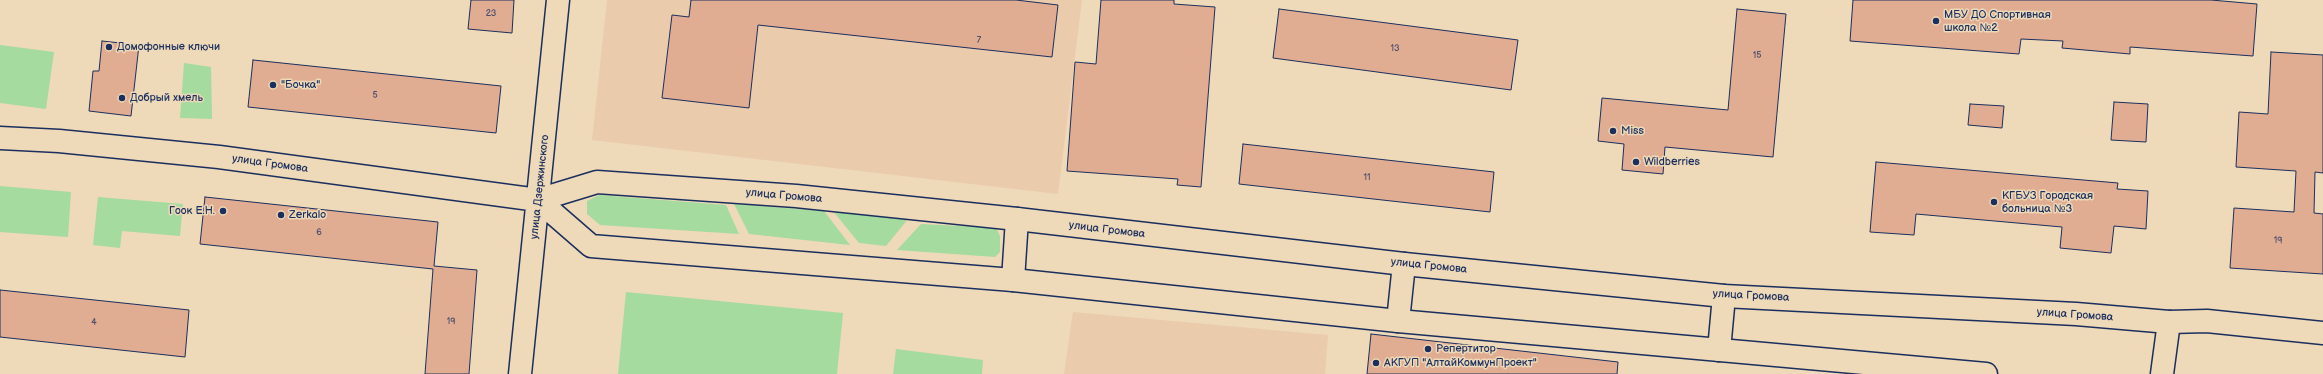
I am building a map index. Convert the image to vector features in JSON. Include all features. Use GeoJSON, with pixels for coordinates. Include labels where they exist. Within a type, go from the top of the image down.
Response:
{"type":"FeatureCollection","features":[{"type":"Feature","properties":{"kind":"street","name":"улица Дзержинского"},"geometry":{"type":"LineString","coordinates":[[520,374],[558,0]]}},
{"type":"Feature","properties":{"kind":"street","name":"улица Громова"},"geometry":{"type":"LineString","coordinates":[[0,138],[59,141],[219,157],[538,200],[597,182],[796,196],[1017,219],[1404,264],[1724,296],[2076,314],[2169,322],[2207,321],[2323,333]]}},
{"type":"Feature","properties":{"kind":"street"},"geometry":{"type":"LineString","coordinates":[[538,200],[591,246],[1013,280],[1398,321],[1986,374]]}},
{"type":"Feature","properties":{"kind":"street"},"geometry":{"type":"LineString","coordinates":[[1013,280],[1017,219]]}},
{"type":"Feature","properties":{"kind":"street"},"geometry":{"type":"LineString","coordinates":[[1398,321],[1404,264]]}},
{"type":"Feature","properties":{"kind":"street"},"geometry":{"type":"LineString","coordinates":[[1719,350],[1724,296]]}},
{"type":"Feature","properties":{"kind":"street"},"geometry":{"type":"LineString","coordinates":[[2162,374],[2169,322]]}},
{"type":"Feature","properties":{"kind":"shaded area"},"geometry":{"type":"Polygon","coordinates":[[[607,0],[1082,0],[1058,194],[592,140],[607,0]]]}},
{"type":"Feature","properties":{"kind":"shaded area"},"geometry":{"type":"Polygon","coordinates":[[[1073,312],[1328,335],[1325,374],[1064,374],[1073,312]]]}},
{"type":"Feature","properties":{"kind":"green space"},"geometry":{"type":"Polygon","coordinates":[[[0,45],[54,52],[46,109],[0,103],[0,45]]]}},
{"type":"Feature","properties":{"kind":"green space"},"geometry":{"type":"Polygon","coordinates":[[[184,63],[211,67],[212,119],[180,118],[184,63]]]}},
{"type":"Feature","properties":{"kind":"green space"},"geometry":{"type":"Polygon","coordinates":[[[0,186],[71,192],[68,237],[0,232],[0,186]]]}},
{"type":"Feature","properties":{"kind":"green space"},"geometry":{"type":"Polygon","coordinates":[[[599,195],[726,205],[739,234],[600,225],[587,214],[587,201],[599,195]]]}},
{"type":"Feature","properties":{"kind":"green space"},"geometry":{"type":"Polygon","coordinates":[[[98,197],[183,204],[180,236],[122,231],[120,248],[93,245],[98,197]]]}},
{"type":"Feature","properties":{"kind":"green space"},"geometry":{"type":"Polygon","coordinates":[[[734,204],[824,211],[850,245],[749,234],[734,204]]]}},
{"type":"Feature","properties":{"kind":"green space"},"geometry":{"type":"Polygon","coordinates":[[[833,211],[908,219],[886,246],[859,243],[833,211]]]}},
{"type":"Feature","properties":{"kind":"green space"},"geometry":{"type":"Polygon","coordinates":[[[921,224],[996,228],[1000,236],[1000,252],[995,257],[897,250],[921,224]]]}},
{"type":"Feature","properties":{"kind":"green space"},"geometry":{"type":"Polygon","coordinates":[[[626,292],[843,313],[837,374],[618,374],[626,292]]]}},
{"type":"Feature","properties":{"kind":"green space"},"geometry":{"type":"Polygon","coordinates":[[[896,349],[983,360],[982,374],[893,374],[896,349]]]}},
{"type":"Feature","properties":{"kind":"building"},"geometry":{"type":"Polygon","coordinates":[[[471,0],[514,0],[512,33],[468,29],[471,0]]]}},
{"type":"Feature","properties":{"kind":"building"},"geometry":{"type":"Polygon","coordinates":[[[691,0],[1016,0],[1058,5],[1052,57],[758,25],[749,108],[662,98],[672,15],[689,17],[691,0]]]}},
{"type":"Feature","properties":{"kind":"building"},"geometry":{"type":"Polygon","coordinates":[[[1101,0],[1174,0],[1174,4],[1215,7],[1201,187],[1177,185],[1178,179],[1067,171],[1075,62],[1096,64],[1101,0]]]}},
{"type":"Feature","properties":{"kind":"building"},"geometry":{"type":"Polygon","coordinates":[[[1853,0],[2211,0],[2257,4],[2253,56],[2130,47],[2130,54],[2062,48],[2063,41],[2021,39],[2019,54],[1850,41],[1853,0]]]}},
{"type":"Feature","properties":{"kind":"building"},"geometry":{"type":"Polygon","coordinates":[[[1279,9],[1518,40],[1511,90],[1273,58],[1279,9]]]}},
{"type":"Feature","properties":{"kind":"building"},"geometry":{"type":"Polygon","coordinates":[[[1737,9],[1786,14],[1773,157],[1665,147],[1663,174],[1622,170],[1624,144],[1598,141],[1602,98],[1728,110],[1737,9]]]}},
{"type":"Feature","properties":{"kind":"building"},"geometry":{"type":"Polygon","coordinates":[[[102,41],[139,45],[131,116],[89,111],[93,71],[99,71],[102,41]]]}},
{"type":"Feature","properties":{"kind":"building"},"geometry":{"type":"Polygon","coordinates":[[[2271,52],[2323,55],[2323,173],[2315,172],[2314,213],[2323,214],[2323,274],[2230,268],[2234,208],[2294,212],[2296,171],[2236,167],[2239,112],[2268,114],[2271,52]]]}},
{"type":"Feature","properties":{"kind":"building"},"geometry":{"type":"Polygon","coordinates":[[[253,60],[501,86],[496,133],[248,107],[253,60]]]}},
{"type":"Feature","properties":{"kind":"building"},"geometry":{"type":"Polygon","coordinates":[[[2114,102],[2148,104],[2146,142],[2111,140],[2114,102]]]}},
{"type":"Feature","properties":{"kind":"building"},"geometry":{"type":"Polygon","coordinates":[[[1970,104],[2004,106],[2002,128],[1968,125],[1970,104]]]}},
{"type":"Feature","properties":{"kind":"building"},"geometry":{"type":"Polygon","coordinates":[[[1243,144],[1494,172],[1490,212],[1239,184],[1243,144]]]}},
{"type":"Feature","properties":{"kind":"building","name":"КГБУЗ Городская больница №3"},"geometry":{"type":"Polygon","coordinates":[[[1876,162],[2118,183],[2117,189],[2148,191],[2146,229],[2114,226],[2111,253],[2060,248],[2062,227],[1916,214],[1914,235],[1870,232],[1876,162]]]}},
{"type":"Feature","properties":{"kind":"building"},"geometry":{"type":"Polygon","coordinates":[[[205,197],[438,222],[434,266],[477,270],[469,374],[425,374],[433,269],[200,244],[205,197]]]}},
{"type":"Feature","properties":{"kind":"building"},"geometry":{"type":"Polygon","coordinates":[[[0,290],[189,310],[185,357],[0,337],[0,290]]]}},
{"type":"Feature","properties":{"kind":"building"},"geometry":{"type":"Polygon","coordinates":[[[1371,334],[1618,362],[1617,374],[1367,374],[1371,334]]]}},
{"type":"Feature","properties":{"kind":"place","name":"МБУ ДО Спортивная школа №2"},"geometry":{"type":"Point","coordinates":[1936,21]}},
{"type":"Feature","properties":{"kind":"place","name":"Домофонные ключи"},"geometry":{"type":"Point","coordinates":[109,47]}},
{"type":"Feature","properties":{"kind":"place","name":"\"Бочка\""},"geometry":{"type":"Point","coordinates":[273,85]}},
{"type":"Feature","properties":{"kind":"place","name":"Добрый хмель"},"geometry":{"type":"Point","coordinates":[122,98]}},
{"type":"Feature","properties":{"kind":"place","name":"Miss"},"geometry":{"type":"Point","coordinates":[1613,131]}},
{"type":"Feature","properties":{"kind":"place","name":"Wildberries"},"geometry":{"type":"Point","coordinates":[1636,162]}},
{"type":"Feature","properties":{"kind":"place","name":"КГБУЗ Городская больница №3"},"geometry":{"type":"Point","coordinates":[1994,202]}},
{"type":"Feature","properties":{"kind":"place","name":"Гоок Е.Н."},"geometry":{"type":"Point","coordinates":[223,211]}},
{"type":"Feature","properties":{"kind":"place","name":"Zerkalo"},"geometry":{"type":"Point","coordinates":[281,215]}},
{"type":"Feature","properties":{"kind":"place","name":"Репертитор"},"geometry":{"type":"Point","coordinates":[1428,349]}},
{"type":"Feature","properties":{"kind":"place","name":"АКГУП \"АлтайКоммунПроект\""},"geometry":{"type":"Point","coordinates":[1376,363]}}]}
